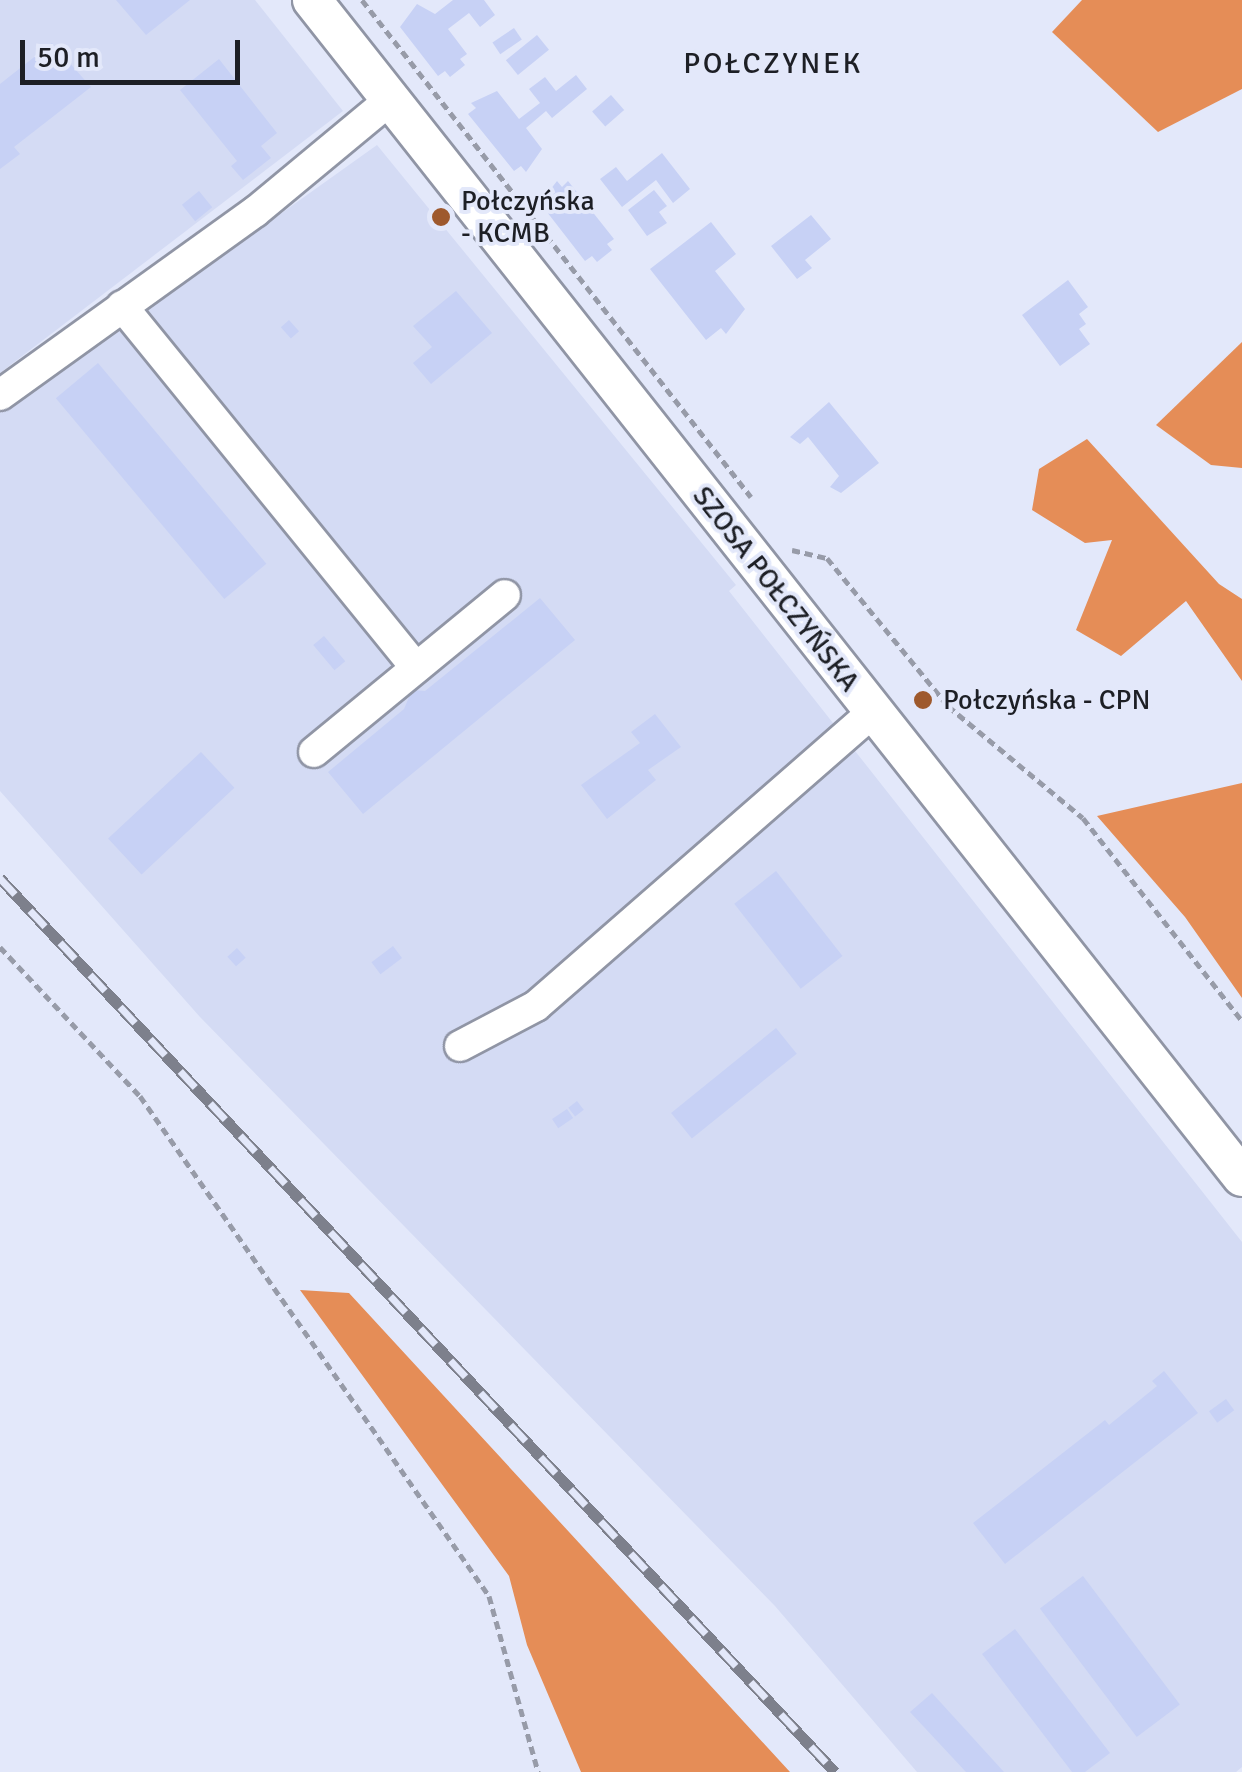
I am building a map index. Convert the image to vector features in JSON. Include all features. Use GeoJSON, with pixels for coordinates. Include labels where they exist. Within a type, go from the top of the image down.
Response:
{"type":"FeatureCollection","features":[{"type":"Feature","properties":{"kind":"main road","name":"SZOSA POŁCZYŃSKA"},"geometry":{"type":"LineString","coordinates":[[312,0],[1242,1177]]}},
{"type":"Feature","properties":{"kind":"lane"},"geometry":{"type":"LineString","coordinates":[[0,395],[255,212],[390,100]]}},
{"type":"Feature","properties":{"kind":"lane"},"geometry":{"type":"LineString","coordinates":[[122,306],[416,668]]}},
{"type":"Feature","properties":{"kind":"lane"},"geometry":{"type":"LineString","coordinates":[[314,752],[506,595]]}},
{"type":"Feature","properties":{"kind":"lane"},"geometry":{"type":"LineString","coordinates":[[460,1046],[536,1006],[873,712]]}},
{"type":"Feature","properties":{"kind":"path"},"geometry":{"type":"LineString","coordinates":[[362,0],[759,507]]}},
{"type":"Feature","properties":{"kind":"path"},"geometry":{"type":"LineString","coordinates":[[782,537],[794,552],[827,558],[948,706],[1083,818],[1242,1021]]}},
{"type":"Feature","properties":{"kind":"path"},"geometry":{"type":"LineString","coordinates":[[0,948],[140,1096],[489,1596],[538,1772]]}},
{"type":"Feature","properties":{"kind":"shaded area"},"geometry":{"type":"Polygon","coordinates":[[[0,0],[255,0],[343,111],[0,373],[0,0]]]}},
{"type":"Feature","properties":{"kind":"shaded area"},"geometry":{"type":"Polygon","coordinates":[[[1082,0],[1242,0],[1242,89],[1158,132],[1052,32],[1082,0]]]}},
{"type":"Feature","properties":{"kind":"shaded area"},"geometry":{"type":"Polygon","coordinates":[[[377,145],[736,585],[729,591],[1242,1242],[1242,1767],[1236,1772],[917,1772],[775,1606],[200,1017],[0,791],[0,389],[13,405],[377,145]]]}},
{"type":"Feature","properties":{"kind":"shaded area"},"geometry":{"type":"Polygon","coordinates":[[[1242,342],[1242,468],[1211,465],[1156,425],[1242,342]]]}},
{"type":"Feature","properties":{"kind":"shaded area"},"geometry":{"type":"Polygon","coordinates":[[[1087,439],[1219,584],[1242,599],[1242,681],[1186,601],[1121,656],[1076,630],[1112,540],[1085,543],[1032,510],[1039,469],[1087,439]]]}},
{"type":"Feature","properties":{"kind":"shaded area"},"geometry":{"type":"Polygon","coordinates":[[[1242,783],[1242,998],[1185,917],[1097,816],[1242,783]]]}},
{"type":"Feature","properties":{"kind":"shaded area"},"geometry":{"type":"Polygon","coordinates":[[[300,1290],[349,1293],[790,1772],[581,1772],[527,1645],[509,1576],[300,1290]]]}},
{"type":"Feature","properties":{"kind":"building"},"geometry":{"type":"Polygon","coordinates":[[[116,0],[190,0],[146,35],[116,0]]]}},
{"type":"Feature","properties":{"kind":"building"},"geometry":{"type":"Polygon","coordinates":[[[453,0],[484,0],[495,15],[480,27],[469,13],[448,29],[467,54],[460,59],[465,65],[450,77],[445,71],[438,76],[400,27],[417,4],[435,14],[453,0]]]}},
{"type":"Feature","properties":{"kind":"building"},"geometry":{"type":"Polygon","coordinates":[[[514,28],[522,40],[500,54],[492,43],[514,28]]]}},
{"type":"Feature","properties":{"kind":"building"},"geometry":{"type":"Polygon","coordinates":[[[537,35],[549,50],[518,75],[506,60],[537,35]]]}},
{"type":"Feature","properties":{"kind":"building"},"geometry":{"type":"Polygon","coordinates":[[[52,43],[91,87],[14,147],[20,154],[0,169],[0,84],[52,43]]]}},
{"type":"Feature","properties":{"kind":"building"},"geometry":{"type":"Polygon","coordinates":[[[219,59],[277,133],[261,146],[271,158],[243,180],[231,166],[237,161],[180,90],[219,59]]]}},
{"type":"Feature","properties":{"kind":"building"},"geometry":{"type":"Polygon","coordinates":[[[576,75],[587,89],[552,118],[546,111],[526,128],[542,149],[526,172],[521,166],[514,171],[468,114],[476,108],[471,103],[497,91],[519,119],[540,103],[529,89],[545,77],[556,91],[576,75]]]}},
{"type":"Feature","properties":{"kind":"building"},"geometry":{"type":"Polygon","coordinates":[[[611,95],[624,110],[605,126],[592,111],[611,95]]]}},
{"type":"Feature","properties":{"kind":"building"},"geometry":{"type":"Polygon","coordinates":[[[662,153],[690,189],[673,203],[656,180],[622,207],[600,179],[616,167],[627,181],[662,153]]]}},
{"type":"Feature","properties":{"kind":"building"},"geometry":{"type":"Polygon","coordinates":[[[557,181],[562,187],[568,181],[614,239],[607,244],[612,250],[597,262],[592,256],[585,261],[540,203],[557,181]]]}},
{"type":"Feature","properties":{"kind":"building"},"geometry":{"type":"Polygon","coordinates":[[[654,190],[667,206],[659,212],[667,223],[647,236],[628,210],[654,190]]]}},
{"type":"Feature","properties":{"kind":"building"},"geometry":{"type":"Polygon","coordinates":[[[199,191],[212,207],[195,221],[182,205],[199,191]]]}},
{"type":"Feature","properties":{"kind":"building"},"geometry":{"type":"Polygon","coordinates":[[[811,215],[831,239],[805,260],[812,268],[797,279],[771,246],[811,215]]]}},
{"type":"Feature","properties":{"kind":"building"},"geometry":{"type":"Polygon","coordinates":[[[711,222],[736,254],[715,271],[745,309],[726,334],[721,328],[706,340],[650,269],[711,222]]]}},
{"type":"Feature","properties":{"kind":"building"},"geometry":{"type":"Polygon","coordinates":[[[1068,280],[1088,307],[1079,314],[1086,324],[1079,329],[1090,344],[1060,366],[1022,315],[1068,280]]]}},
{"type":"Feature","properties":{"kind":"building"},"geometry":{"type":"Polygon","coordinates":[[[456,291],[492,333],[431,384],[413,363],[432,347],[413,326],[456,291]]]}},
{"type":"Feature","properties":{"kind":"building"},"geometry":{"type":"Polygon","coordinates":[[[289,320],[299,331],[291,339],[281,327],[289,320]]]}},
{"type":"Feature","properties":{"kind":"building"},"geometry":{"type":"Polygon","coordinates":[[[98,363],[266,564],[224,599],[56,398],[98,363]]]}},
{"type":"Feature","properties":{"kind":"building"},"geometry":{"type":"Polygon","coordinates":[[[829,402],[879,463],[841,493],[830,487],[839,476],[808,437],[800,444],[790,437],[829,402]]]}},
{"type":"Feature","properties":{"kind":"building"},"geometry":{"type":"Polygon","coordinates":[[[540,598],[575,640],[363,814],[328,772],[404,709],[412,690],[425,691],[540,598]]]}},
{"type":"Feature","properties":{"kind":"building"},"geometry":{"type":"Polygon","coordinates":[[[324,636],[345,661],[334,670],[313,645],[324,636]]]}},
{"type":"Feature","properties":{"kind":"building"},"geometry":{"type":"Polygon","coordinates":[[[655,714],[681,747],[648,770],[656,780],[607,819],[581,785],[640,743],[631,732],[655,714]]]}},
{"type":"Feature","properties":{"kind":"building"},"geometry":{"type":"Polygon","coordinates":[[[201,752],[234,788],[142,874],[108,839],[201,752]]]}},
{"type":"Feature","properties":{"kind":"building"},"geometry":{"type":"Polygon","coordinates":[[[776,871],[842,956],[801,989],[734,904],[776,871]]]}},
{"type":"Feature","properties":{"kind":"building"},"geometry":{"type":"Polygon","coordinates":[[[393,946],[402,958],[380,974],[371,962],[393,946]]]}},
{"type":"Feature","properties":{"kind":"building"},"geometry":{"type":"Polygon","coordinates":[[[237,948],[246,958],[236,966],[227,957],[237,948]]]}},
{"type":"Feature","properties":{"kind":"building"},"geometry":{"type":"Polygon","coordinates":[[[776,1028],[797,1054],[692,1139],[671,1113],[776,1028]]]}},
{"type":"Feature","properties":{"kind":"building"},"geometry":{"type":"Polygon","coordinates":[[[577,1101],[584,1110],[575,1116],[568,1108],[577,1101]]]}},
{"type":"Feature","properties":{"kind":"building"},"geometry":{"type":"Polygon","coordinates":[[[567,1109],[573,1118],[558,1128],[552,1119],[567,1109]]]}},
{"type":"Feature","properties":{"kind":"building"},"geometry":{"type":"Polygon","coordinates":[[[1164,1371],[1198,1413],[1005,1564],[973,1523],[1105,1420],[1109,1425],[1157,1386],[1152,1381],[1164,1371]]]}},
{"type":"Feature","properties":{"kind":"building"},"geometry":{"type":"Polygon","coordinates":[[[1226,1399],[1234,1410],[1217,1423],[1209,1411],[1226,1399]]]}},
{"type":"Feature","properties":{"kind":"building"},"geometry":{"type":"Polygon","coordinates":[[[1083,1576],[1180,1705],[1137,1737],[1040,1608],[1083,1576]]]}},
{"type":"Feature","properties":{"kind":"building"},"geometry":{"type":"Polygon","coordinates":[[[1015,1629],[1110,1753],[1085,1772],[1072,1772],[982,1654],[1015,1629]]]}},
{"type":"Feature","properties":{"kind":"building"},"geometry":{"type":"Polygon","coordinates":[[[932,1693],[1004,1772],[966,1772],[910,1712],[932,1693]]]}},
{"type":"Feature","properties":{"kind":"railway"},"geometry":{"type":"LineString","coordinates":[[0,878],[835,1772]]}},
{"type":"Feature","properties":{"kind":"place","name":"Połczyńska - KCMB"},"geometry":{"type":"Point","coordinates":[441,217]}},
{"type":"Feature","properties":{"kind":"place","name":"Połczyńska - CPN"},"geometry":{"type":"Point","coordinates":[923,700]}},
{"type":"Feature","properties":{"kind":"district","name":"POŁCZYNEK"},"geometry":{"type":"Point","coordinates":[773,64]}}]}
